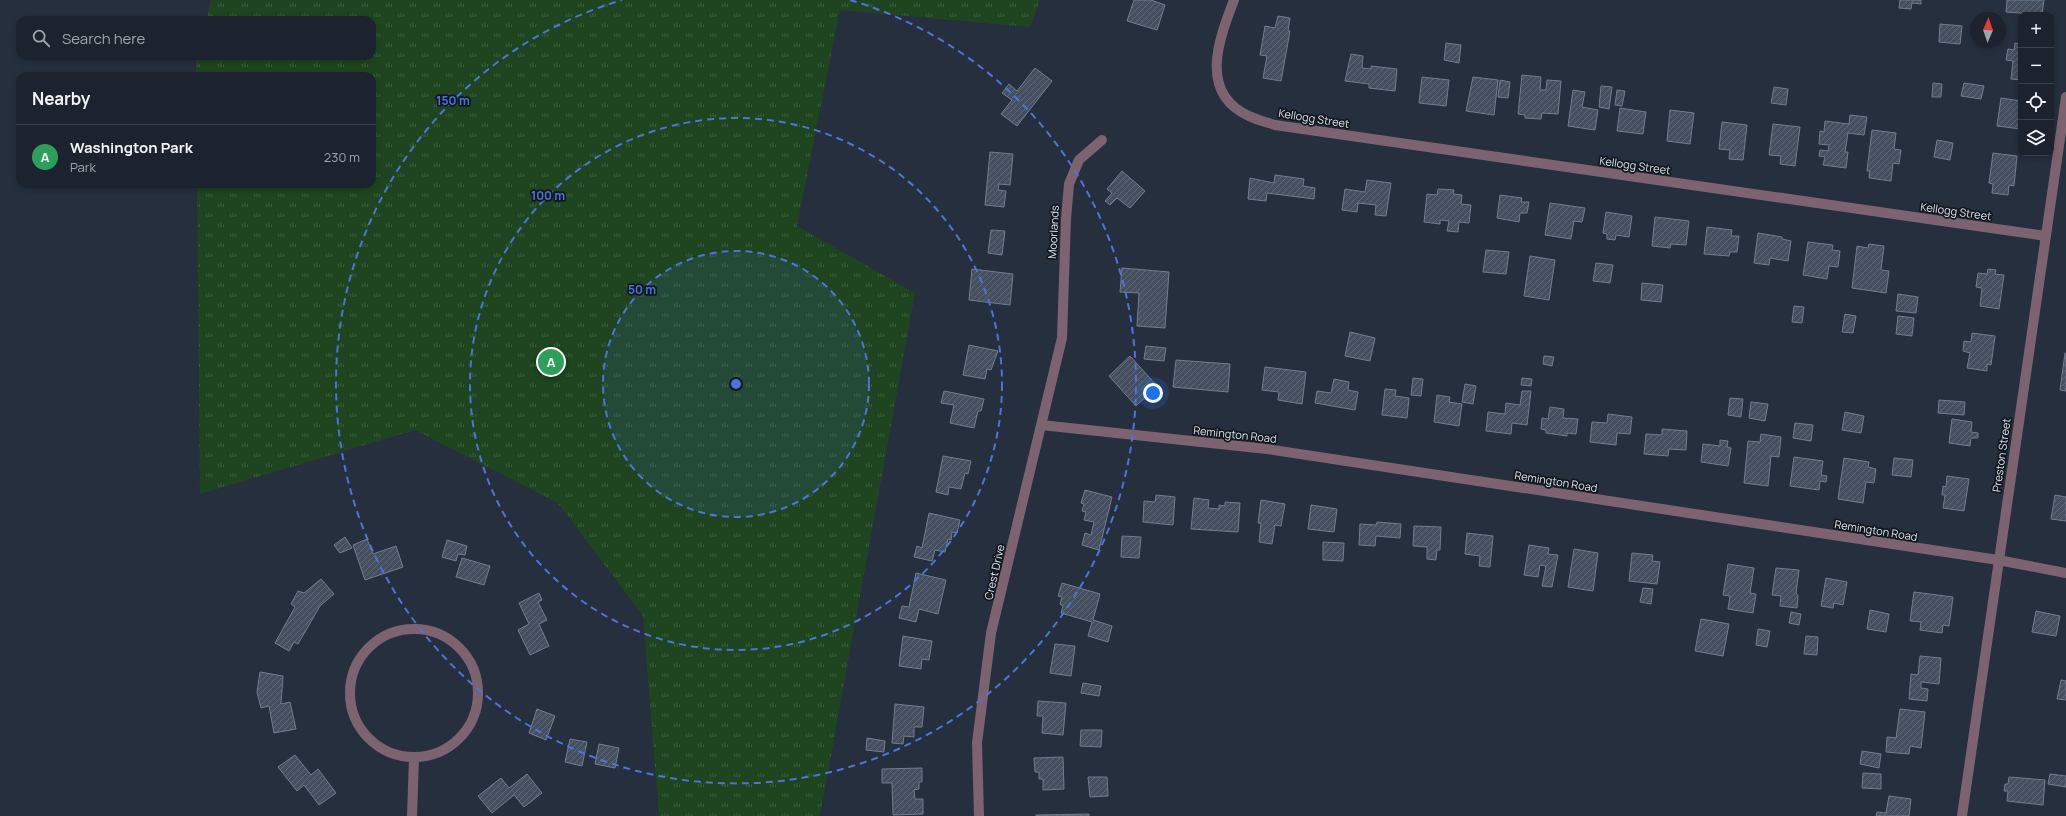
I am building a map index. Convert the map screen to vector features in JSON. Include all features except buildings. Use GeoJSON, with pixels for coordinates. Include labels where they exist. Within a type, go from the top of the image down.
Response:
{"type":"FeatureCollection","features":[{"type":"Feature","properties":{"kind":"street","name":"Kellogg Street"},"geometry":{"type":"LineString","coordinates":[[1234,0],[1216,56],[1217,80],[1227,101],[1248,116],[1275,125],[2046,236]]}},
{"type":"Feature","properties":{"kind":"street","name":"Preston Street"},"geometry":{"type":"LineString","coordinates":[[1962,816],[2066,97]]}},
{"type":"Feature","properties":{"kind":"street","name":"Moorlands"},"geometry":{"type":"LineString","coordinates":[[1062,338],[1065,242],[1069,184],[1080,160],[1102,140]]}},
{"type":"Feature","properties":{"kind":"street","name":"Crest Drive"},"geometry":{"type":"LineString","coordinates":[[979,816],[977,743],[991,633],[1062,338]]}},
{"type":"Feature","properties":{"kind":"street","name":"Remington Road"},"geometry":{"type":"LineString","coordinates":[[1041,425],[1267,450],[1998,560],[2066,573]]}},
{"type":"Feature","properties":{"kind":"street"},"geometry":{"type":"LineString","coordinates":[[415,628],[435,632],[453,641],[467,656],[474,668],[479,694],[476,714],[467,732],[452,746],[434,755],[414,758],[391,754],[372,742],[358,725],[350,704],[350,681],[358,660],[373,643],[393,632],[415,628]]}},
{"type":"Feature","properties":{"kind":"street"},"geometry":{"type":"LineString","coordinates":[[412,816],[414,758]]}},
{"type":"Feature","properties":{"kind":"green space"},"geometry":{"type":"Polygon","coordinates":[[[211,0],[1040,0],[1030,27],[840,10],[797,226],[915,293],[820,816],[659,816],[643,616],[558,503],[415,430],[200,494],[197,188],[376,188],[376,72],[196,72],[197,60],[376,60],[376,16],[207,16],[211,0]]]}},
{"type":"Feature","properties":{"kind":"place","name":"Washington Park"},"geometry":{"type":"Point","coordinates":[551,362]}}]}
